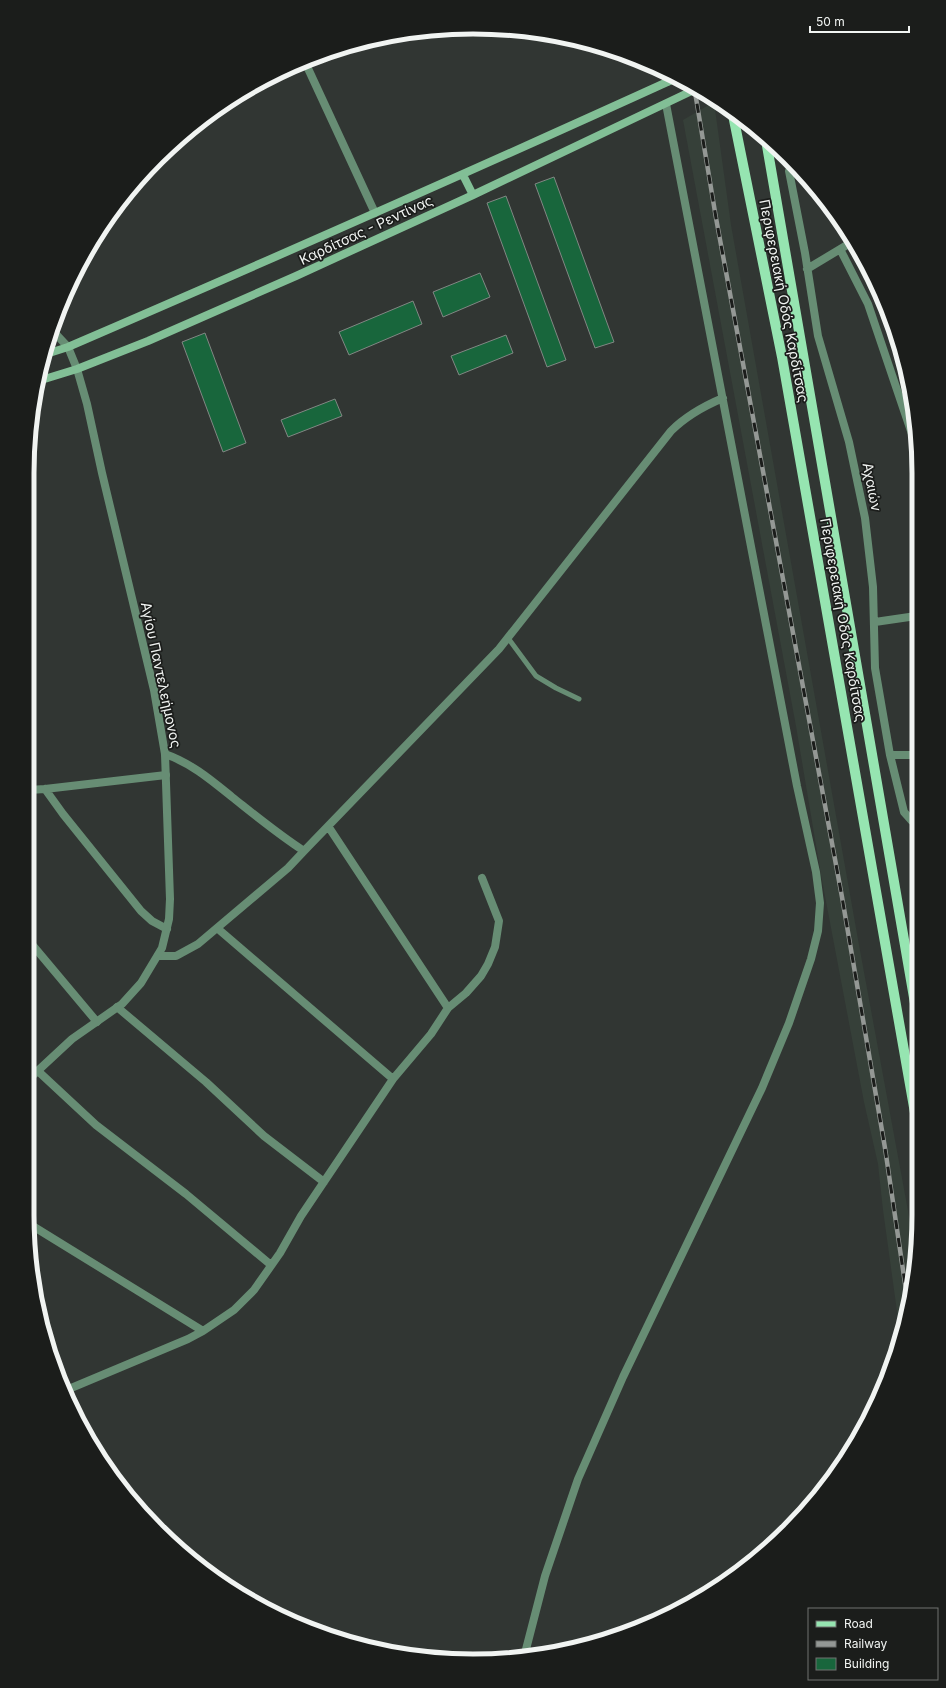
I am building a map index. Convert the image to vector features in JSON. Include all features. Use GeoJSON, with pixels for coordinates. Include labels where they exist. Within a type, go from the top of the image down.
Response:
{"type":"FeatureCollection","features":[{"type":"Feature","properties":{"kind":"main road","name":"Καρδίτσας - Ρεντίνας"},"geometry":{"type":"LineString","coordinates":[[51,352],[68,347],[463,175],[670,81]]}},
{"type":"Feature","properties":{"kind":"main road","name":"Καρδίτσας - Ρεντίνας"},"geometry":{"type":"LineString","coordinates":[[44,379],[77,369],[148,341],[289,280],[690,92]]}},
{"type":"Feature","properties":{"kind":"main road","name":"Περιφερειακή Οδός Καρδίτσας"},"geometry":{"type":"LineString","coordinates":[[734,121],[782,357],[912,1096]]}},
{"type":"Feature","properties":{"kind":"main road","name":"Περιφερειακή Οδός Καρδίτσας"},"geometry":{"type":"LineString","coordinates":[[767,148],[912,986]]}},
{"type":"Feature","properties":{"kind":"main road"},"geometry":{"type":"LineString","coordinates":[[463,175],[473,195]]}},
{"type":"Feature","properties":{"kind":"street"},"geometry":{"type":"LineString","coordinates":[[307,66],[375,213]]}},
{"type":"Feature","properties":{"kind":"street"},"geometry":{"type":"LineString","coordinates":[[526,1650],[545,1576],[578,1478],[623,1377],[762,1088],[800,993],[818,932],[820,903],[816,872],[797,786],[666,104]]}},
{"type":"Feature","properties":{"kind":"street","name":"Αχαιών"},"geometry":{"type":"LineString","coordinates":[[794,174],[818,336],[845,425],[860,490],[873,587],[875,668],[890,754],[904,812],[912,821]]}},
{"type":"Feature","properties":{"kind":"street"},"geometry":{"type":"LineString","coordinates":[[807,269],[847,245]]}},
{"type":"Feature","properties":{"kind":"street"},"geometry":{"type":"LineString","coordinates":[[840,249],[868,304],[909,425]]}},
{"type":"Feature","properties":{"kind":"street","name":"Αγίου Παντελεήμονος"},"geometry":{"type":"LineString","coordinates":[[34,1075],[72,1039],[117,1007],[141,983],[162,948],[167,930],[170,899],[165,754],[149,666],[124,567],[87,404],[77,369],[68,347],[56,334]]}},
{"type":"Feature","properties":{"kind":"street"},"geometry":{"type":"LineString","coordinates":[[158,956],[171,957],[183,953],[198,944],[288,868],[454,697],[508,638],[671,431],[678,424],[704,406],[723,398]]}},
{"type":"Feature","properties":{"kind":"street"},"geometry":{"type":"LineString","coordinates":[[874,622],[912,617]]}},
{"type":"Feature","properties":{"kind":"street"},"geometry":{"type":"LineString","coordinates":[[165,754],[179,759],[199,771],[280,836],[304,851]]}},
{"type":"Feature","properties":{"kind":"street"},"geometry":{"type":"LineString","coordinates":[[890,754],[912,754]]}},
{"type":"Feature","properties":{"kind":"street"},"geometry":{"type":"LineString","coordinates":[[34,790],[166,775]]}},
{"type":"Feature","properties":{"kind":"street"},"geometry":{"type":"LineString","coordinates":[[45,789],[137,906],[152,921],[167,930]]}},
{"type":"Feature","properties":{"kind":"street"},"geometry":{"type":"LineString","coordinates":[[328,826],[448,1008]]}},
{"type":"Feature","properties":{"kind":"street"},"geometry":{"type":"LineString","coordinates":[[70,1389],[172,1346],[203,1331],[224,1317],[242,1302],[256,1286],[393,1079],[430,1034],[448,1008],[469,990],[488,964],[494,946],[499,921],[482,878]]}},
{"type":"Feature","properties":{"kind":"street"},"geometry":{"type":"LineString","coordinates":[[217,928],[393,1079]]}},
{"type":"Feature","properties":{"kind":"street"},"geometry":{"type":"LineString","coordinates":[[34,947],[97,1022]]}},
{"type":"Feature","properties":{"kind":"street"},"geometry":{"type":"LineString","coordinates":[[117,1007],[206,1082],[264,1136],[324,1182]]}},
{"type":"Feature","properties":{"kind":"street"},"geometry":{"type":"LineString","coordinates":[[39,1072],[96,1125],[186,1194],[271,1265]]}},
{"type":"Feature","properties":{"kind":"street"},"geometry":{"type":"LineString","coordinates":[[34,1227],[203,1331]]}},
{"type":"Feature","properties":{"kind":"lane"},"geometry":{"type":"LineString","coordinates":[[508,638],[536,676],[579,699]]}},
{"type":"Feature","properties":{"kind":"shaded area"},"geometry":{"type":"Polygon","coordinates":[[[710,104],[715,107],[731,225],[859,945],[911,1227],[908,1272],[904,1301],[899,1323],[878,1164],[864,1102],[821,875],[796,726],[683,120],[710,104]]]}},
{"type":"Feature","properties":{"kind":"building"},"geometry":{"type":"Polygon","coordinates":[[[554,177],[614,342],[595,348],[535,184],[554,177]]]}},
{"type":"Feature","properties":{"kind":"building"},"geometry":{"type":"Polygon","coordinates":[[[506,196],[566,360],[547,367],[487,203],[506,196]]]}},
{"type":"Feature","properties":{"kind":"building"},"geometry":{"type":"Polygon","coordinates":[[[480,273],[490,297],[443,317],[433,292],[480,273]]]}},
{"type":"Feature","properties":{"kind":"building"},"geometry":{"type":"Polygon","coordinates":[[[413,301],[422,324],[349,355],[339,332],[413,301]]]}},
{"type":"Feature","properties":{"kind":"building"},"geometry":{"type":"Polygon","coordinates":[[[205,333],[246,443],[223,452],[182,342],[205,333]]]}},
{"type":"Feature","properties":{"kind":"building"},"geometry":{"type":"Polygon","coordinates":[[[506,335],[513,353],[459,375],[451,356],[506,335]]]}},
{"type":"Feature","properties":{"kind":"building"},"geometry":{"type":"Polygon","coordinates":[[[335,399],[342,416],[288,437],[281,420],[335,399]]]}},
{"type":"Feature","properties":{"kind":"railway"},"geometry":{"type":"LineString","coordinates":[[696,95],[716,218],[842,897],[885,1148],[906,1288]]}}]}
